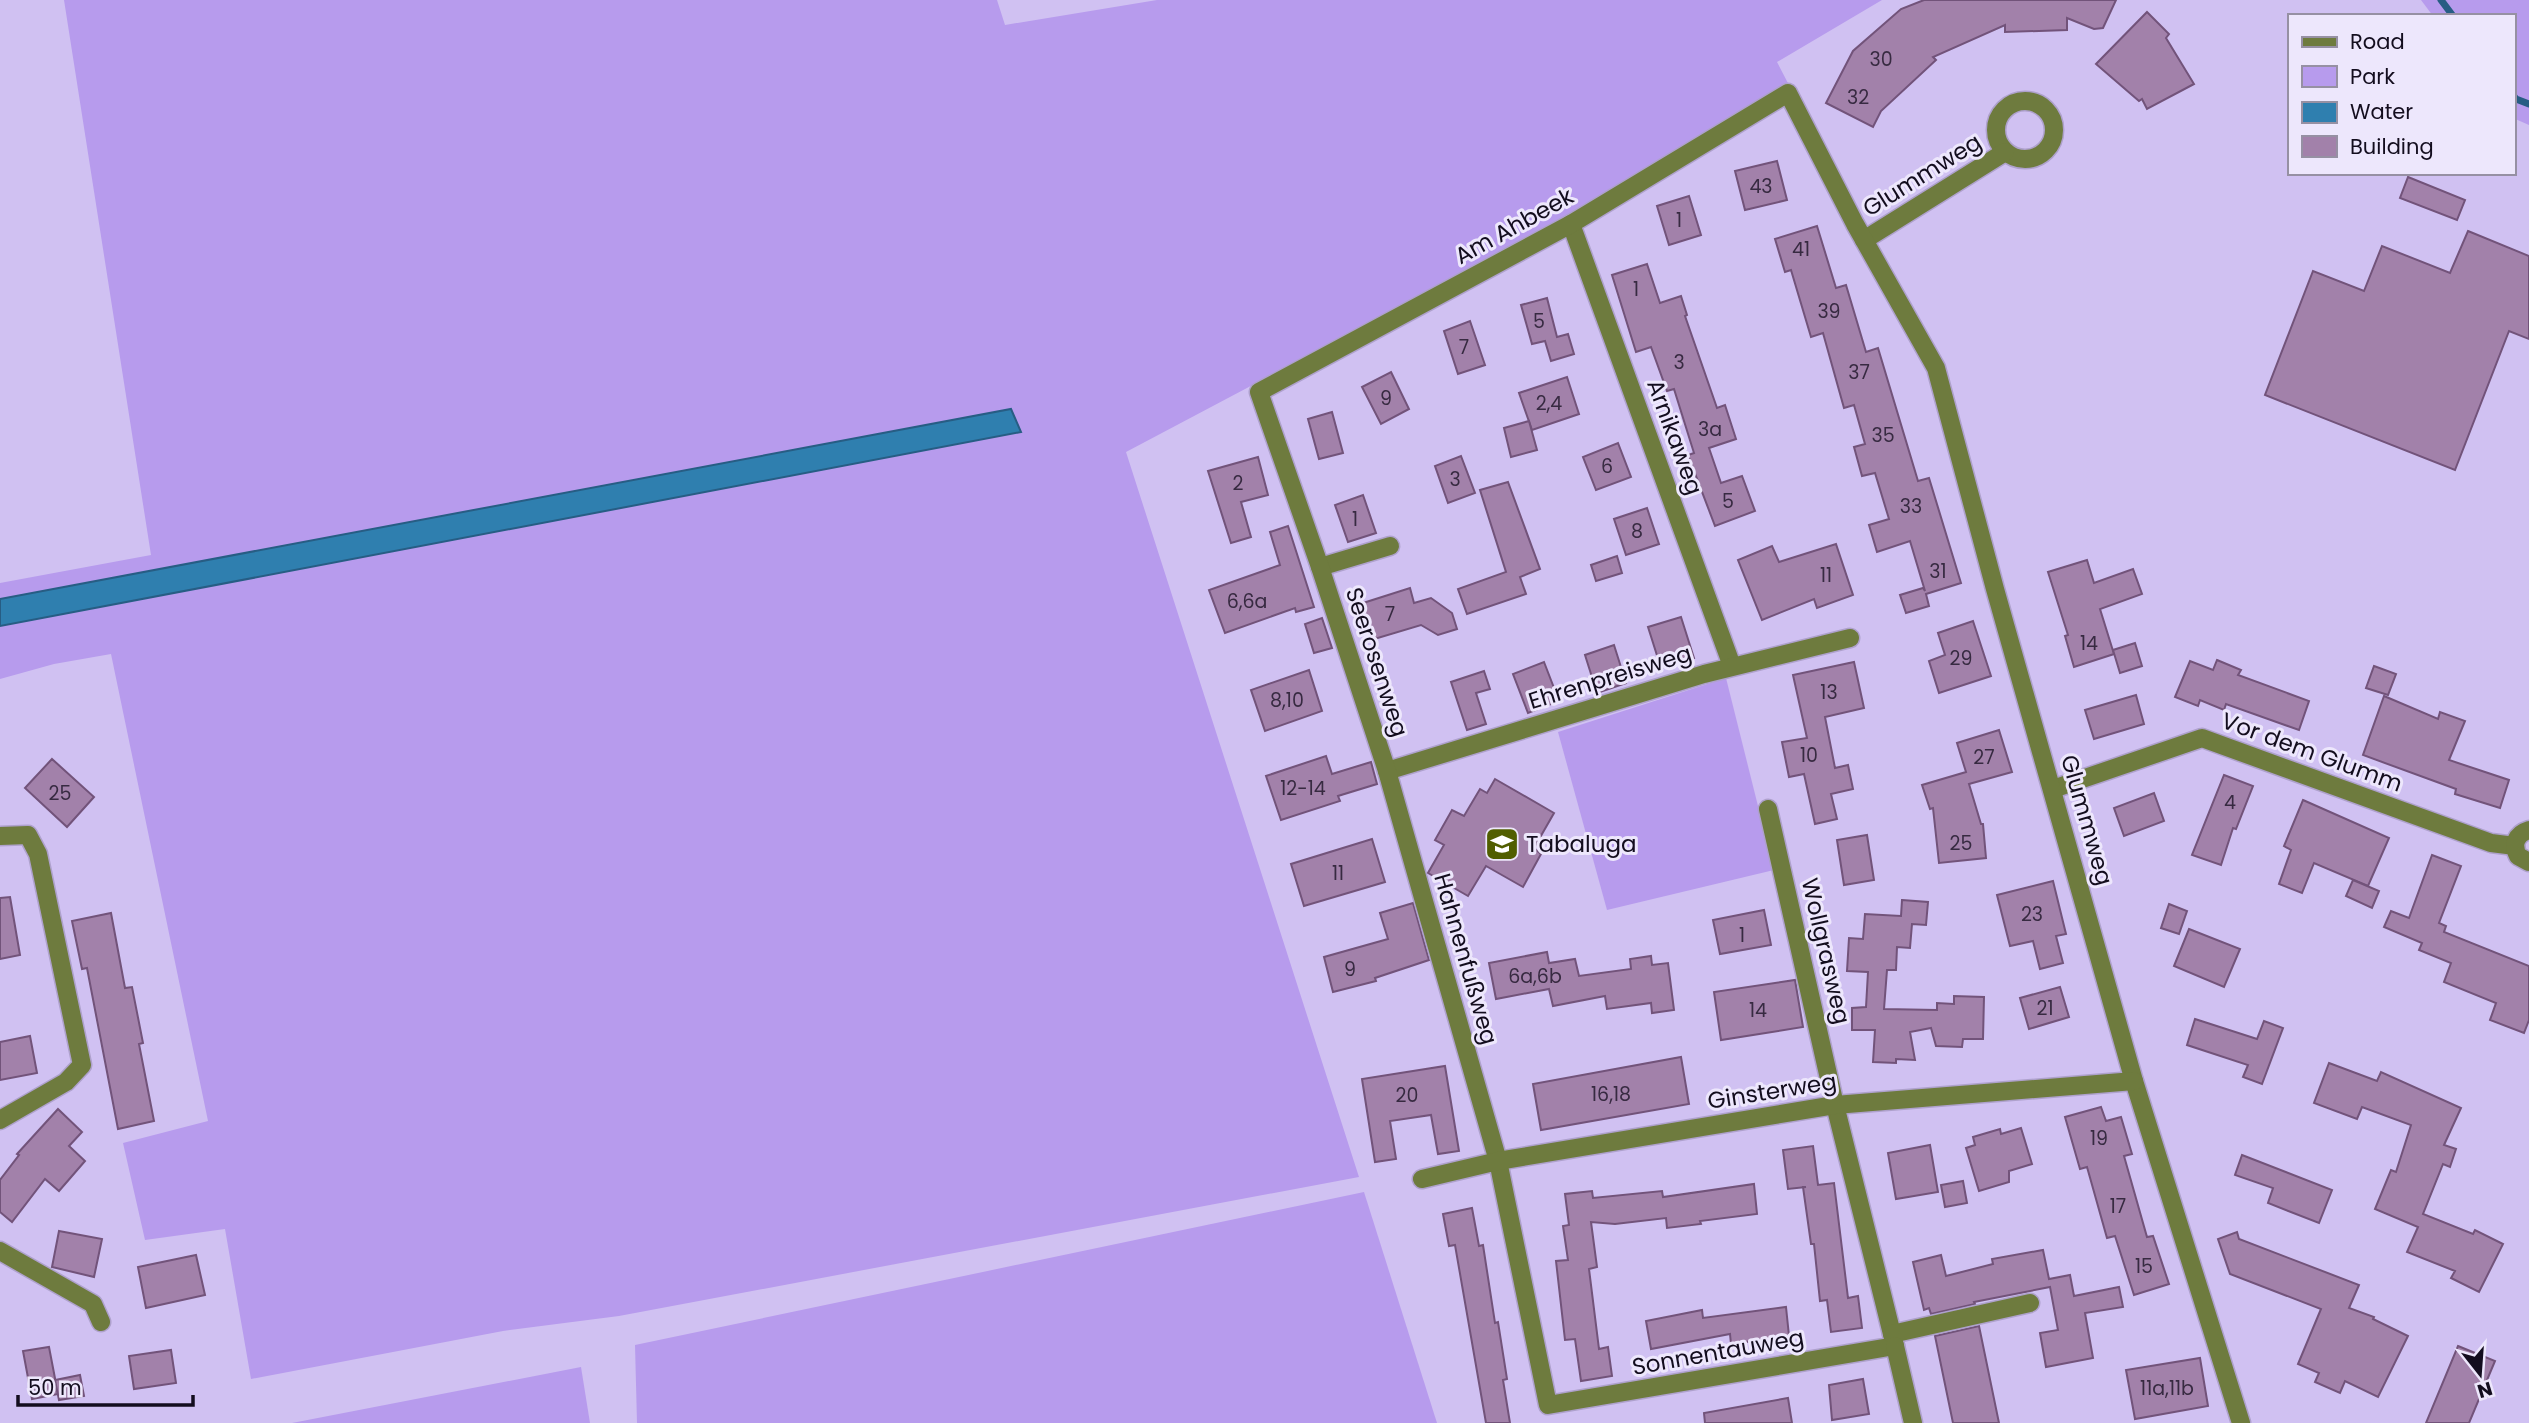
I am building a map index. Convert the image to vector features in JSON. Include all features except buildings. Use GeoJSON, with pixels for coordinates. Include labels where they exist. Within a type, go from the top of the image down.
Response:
{"type":"FeatureCollection","features":[{"type":"Feature","properties":{"kind":"street","name":"Am Ahbeek"},"geometry":{"type":"LineString","coordinates":[[1259,391],[1571,224],[1788,93]]}},
{"type":"Feature","properties":{"kind":"street","name":"Glummweg"},"geometry":{"type":"LineString","coordinates":[[1788,93],[1864,240],[1936,368],[1995,589],[2134,1081],[2241,1423]]}},
{"type":"Feature","properties":{"kind":"street","name":"Glummweg"},"geometry":{"type":"LineString","coordinates":[[1864,240],[2006,152]]}},
{"type":"Feature","properties":{"kind":"street","name":"Arnikaweg"},"geometry":{"type":"LineString","coordinates":[[1571,224],[1732,666]]}},
{"type":"Feature","properties":{"kind":"street","name":"Seerosenweg"},"geometry":{"type":"LineString","coordinates":[[1259,391],[1387,771]]}},
{"type":"Feature","properties":{"kind":"street","name":"Seerosenweg"},"geometry":{"type":"LineString","coordinates":[[1320,567],[1390,546]]}},
{"type":"Feature","properties":{"kind":"street","name":"Ehrenpreisweg"},"geometry":{"type":"LineString","coordinates":[[1387,771],[1732,666],[1850,638]]}},
{"type":"Feature","properties":{"kind":"street","name":"Vor dem Glumm"},"geometry":{"type":"LineString","coordinates":[[2053,789],[2202,738],[2491,843],[2515,846]]}},
{"type":"Feature","properties":{"kind":"street","name":"Hahnenfußweg"},"geometry":{"type":"LineString","coordinates":[[1387,771],[1498,1161]]}},
{"type":"Feature","properties":{"kind":"street","name":"Wollgrasweg"},"geometry":{"type":"LineString","coordinates":[[1769,809],[1835,1105]]}},
{"type":"Feature","properties":{"kind":"street"},"geometry":{"type":"LineString","coordinates":[[2529,830],[2519,835],[2515,846],[2518,856],[2529,862]]}},
{"type":"Feature","properties":{"kind":"street"},"geometry":{"type":"LineString","coordinates":[[0,836],[28,835],[38,854],[82,1065],[66,1082],[0,1120]]}},
{"type":"Feature","properties":{"kind":"street","name":"Ginsterweg"},"geometry":{"type":"LineString","coordinates":[[1422,1179],[1498,1161],[1835,1105],[2134,1081]]}},
{"type":"Feature","properties":{"kind":"street"},"geometry":{"type":"LineString","coordinates":[[1835,1105],[1913,1423]]}},
{"type":"Feature","properties":{"kind":"street","name":"Sonnentauweg"},"geometry":{"type":"LineString","coordinates":[[1498,1161],[1550,1414],[1894,1340],[2030,1303]]}},
{"type":"Feature","properties":{"kind":"street"},"geometry":{"type":"LineString","coordinates":[[0,1251],[93,1304],[101,1322]]}},
{"type":"Feature","properties":{"kind":"green space"},"geometry":{"type":"Polygon","coordinates":[[[64,0],[997,0],[1005,25],[1157,0],[1882,0],[1777,62],[1790,87],[1567,219],[1126,452],[1359,1177],[619,1316],[503,1331],[251,1379],[225,1229],[145,1240],[123,1143],[208,1121],[111,654],[54,664],[0,679],[0,626],[1021,432],[1010,409],[0,599],[0,583],[151,555],[64,0]]]}},
{"type":"Feature","properties":{"kind":"green space"},"geometry":{"type":"Polygon","coordinates":[[[2421,0],[2529,0],[2529,125],[2515,119],[2515,14],[2432,14],[2421,0]]]}},
{"type":"Feature","properties":{"kind":"green space"},"geometry":{"type":"Polygon","coordinates":[[[1726,678],[1774,870],[1607,910],[1558,732],[1726,678]]]}},
{"type":"Feature","properties":{"kind":"green space"},"geometry":{"type":"Polygon","coordinates":[[[1364,1192],[1437,1423],[637,1423],[635,1345],[1364,1192]]]}},
{"type":"Feature","properties":{"kind":"green space"},"geometry":{"type":"Polygon","coordinates":[[[581,1367],[590,1423],[292,1423],[581,1367]]]}},
{"type":"Feature","properties":{"kind":"water"},"geometry":{"type":"Polygon","coordinates":[[[1011,409],[1021,432],[0,626],[0,599],[1011,409]]]}},
{"type":"Feature","properties":{"kind":"waterway"},"geometry":{"type":"LineString","coordinates":[[2441,0],[2452,14]]}},
{"type":"Feature","properties":{"kind":"waterway"},"geometry":{"type":"LineString","coordinates":[[2515,98],[2529,104]]}},
{"type":"Feature","properties":{"kind":"place","name":"Tabaluga"},"geometry":{"type":"Point","coordinates":[1502,844]}}]}
